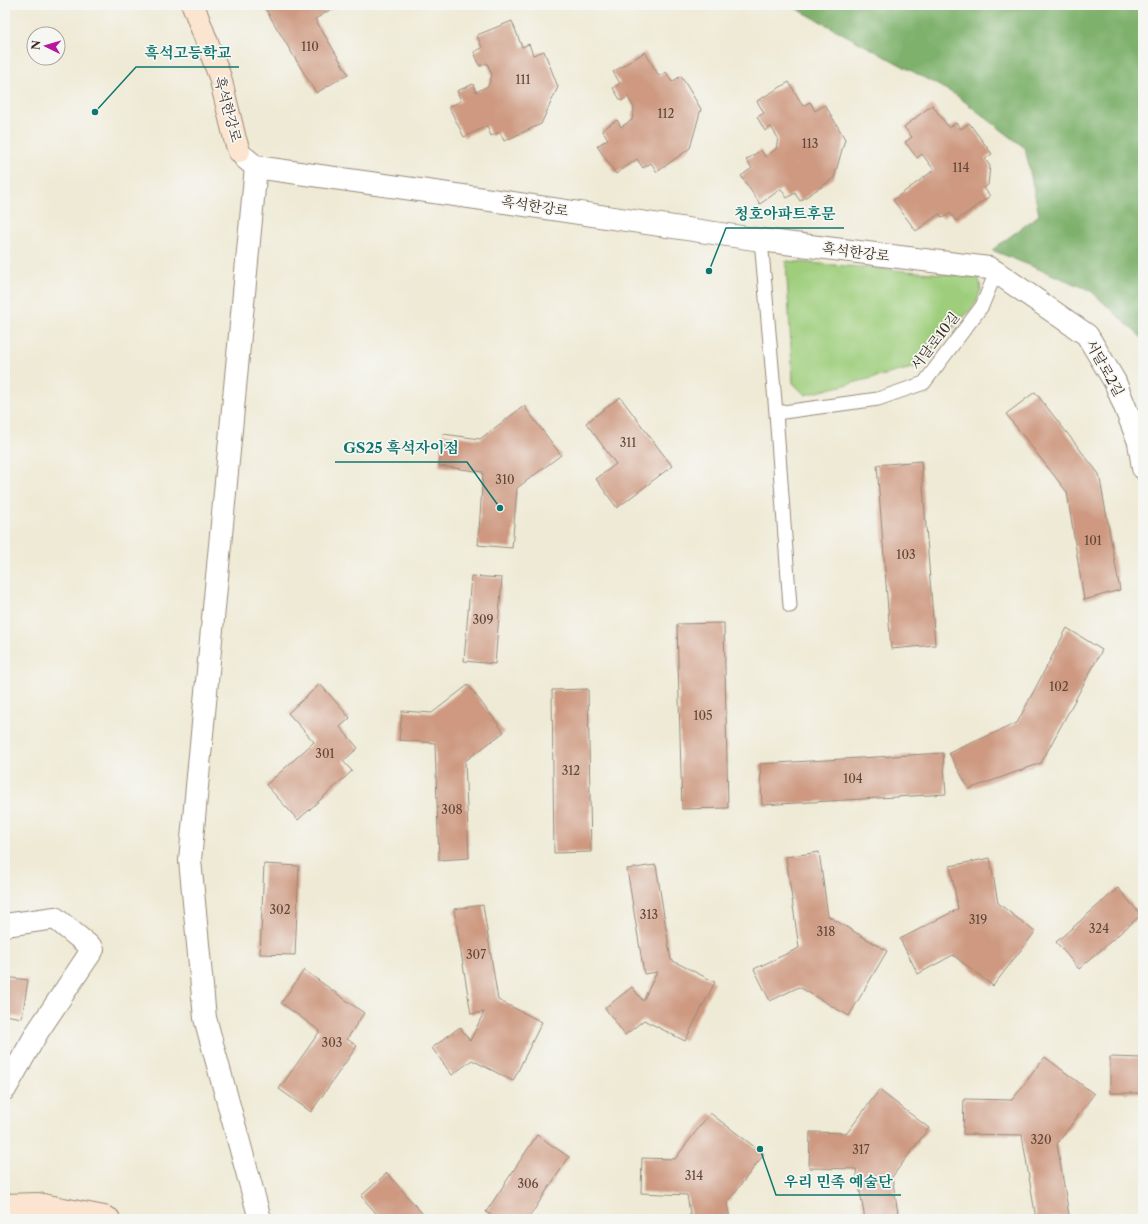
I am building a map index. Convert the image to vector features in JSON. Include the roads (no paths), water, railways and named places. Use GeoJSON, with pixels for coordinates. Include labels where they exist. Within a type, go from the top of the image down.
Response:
{"type":"FeatureCollection","features":[{"type":"Feature","properties":{"kind":"street","name":"흑석한강로"},"geometry":{"type":"LineString","coordinates":[[193,5],[220,77],[239,151],[246,160],[256,167],[761,240],[992,270]]}},
{"type":"Feature","properties":{"kind":"street"},"geometry":{"type":"LineString","coordinates":[[256,167],[190,860],[204,1018],[260,1219]]}},
{"type":"Feature","properties":{"kind":"street","name":"서달로2길"},"geometry":{"type":"LineString","coordinates":[[992,270],[1087,335],[1115,382],[1139,442],[1143,468]]}},
{"type":"Feature","properties":{"kind":"street"},"geometry":{"type":"LineString","coordinates":[[5,925],[55,918],[94,949],[38,1030],[5,1089]]}},
{"type":"Feature","properties":{"kind":"street"},"geometry":{"type":"LineString","coordinates":[[5,1205],[38,1204],[110,1219]]}},
{"type":"Feature","properties":{"kind":"lane"},"geometry":{"type":"LineString","coordinates":[[761,240],[776,413],[790,606]]}},
{"type":"Feature","properties":{"kind":"lane","name":"서달로10길"},"geometry":{"type":"LineString","coordinates":[[776,413],[878,399],[924,383],[982,306],[992,270]]}},
{"type":"Feature","properties":{"kind":"place","name":"흑석고등학교"},"geometry":{"type":"Point","coordinates":[95,112]}},
{"type":"Feature","properties":{"kind":"place","name":"청호아파트후문"},"geometry":{"type":"Point","coordinates":[709,271]}},
{"type":"Feature","properties":{"kind":"place","name":"GS25 흑석자이점"},"geometry":{"type":"Point","coordinates":[500,508]}},
{"type":"Feature","properties":{"kind":"place","name":"우리 민족 예술단"},"geometry":{"type":"Point","coordinates":[760,1149]}}]}
